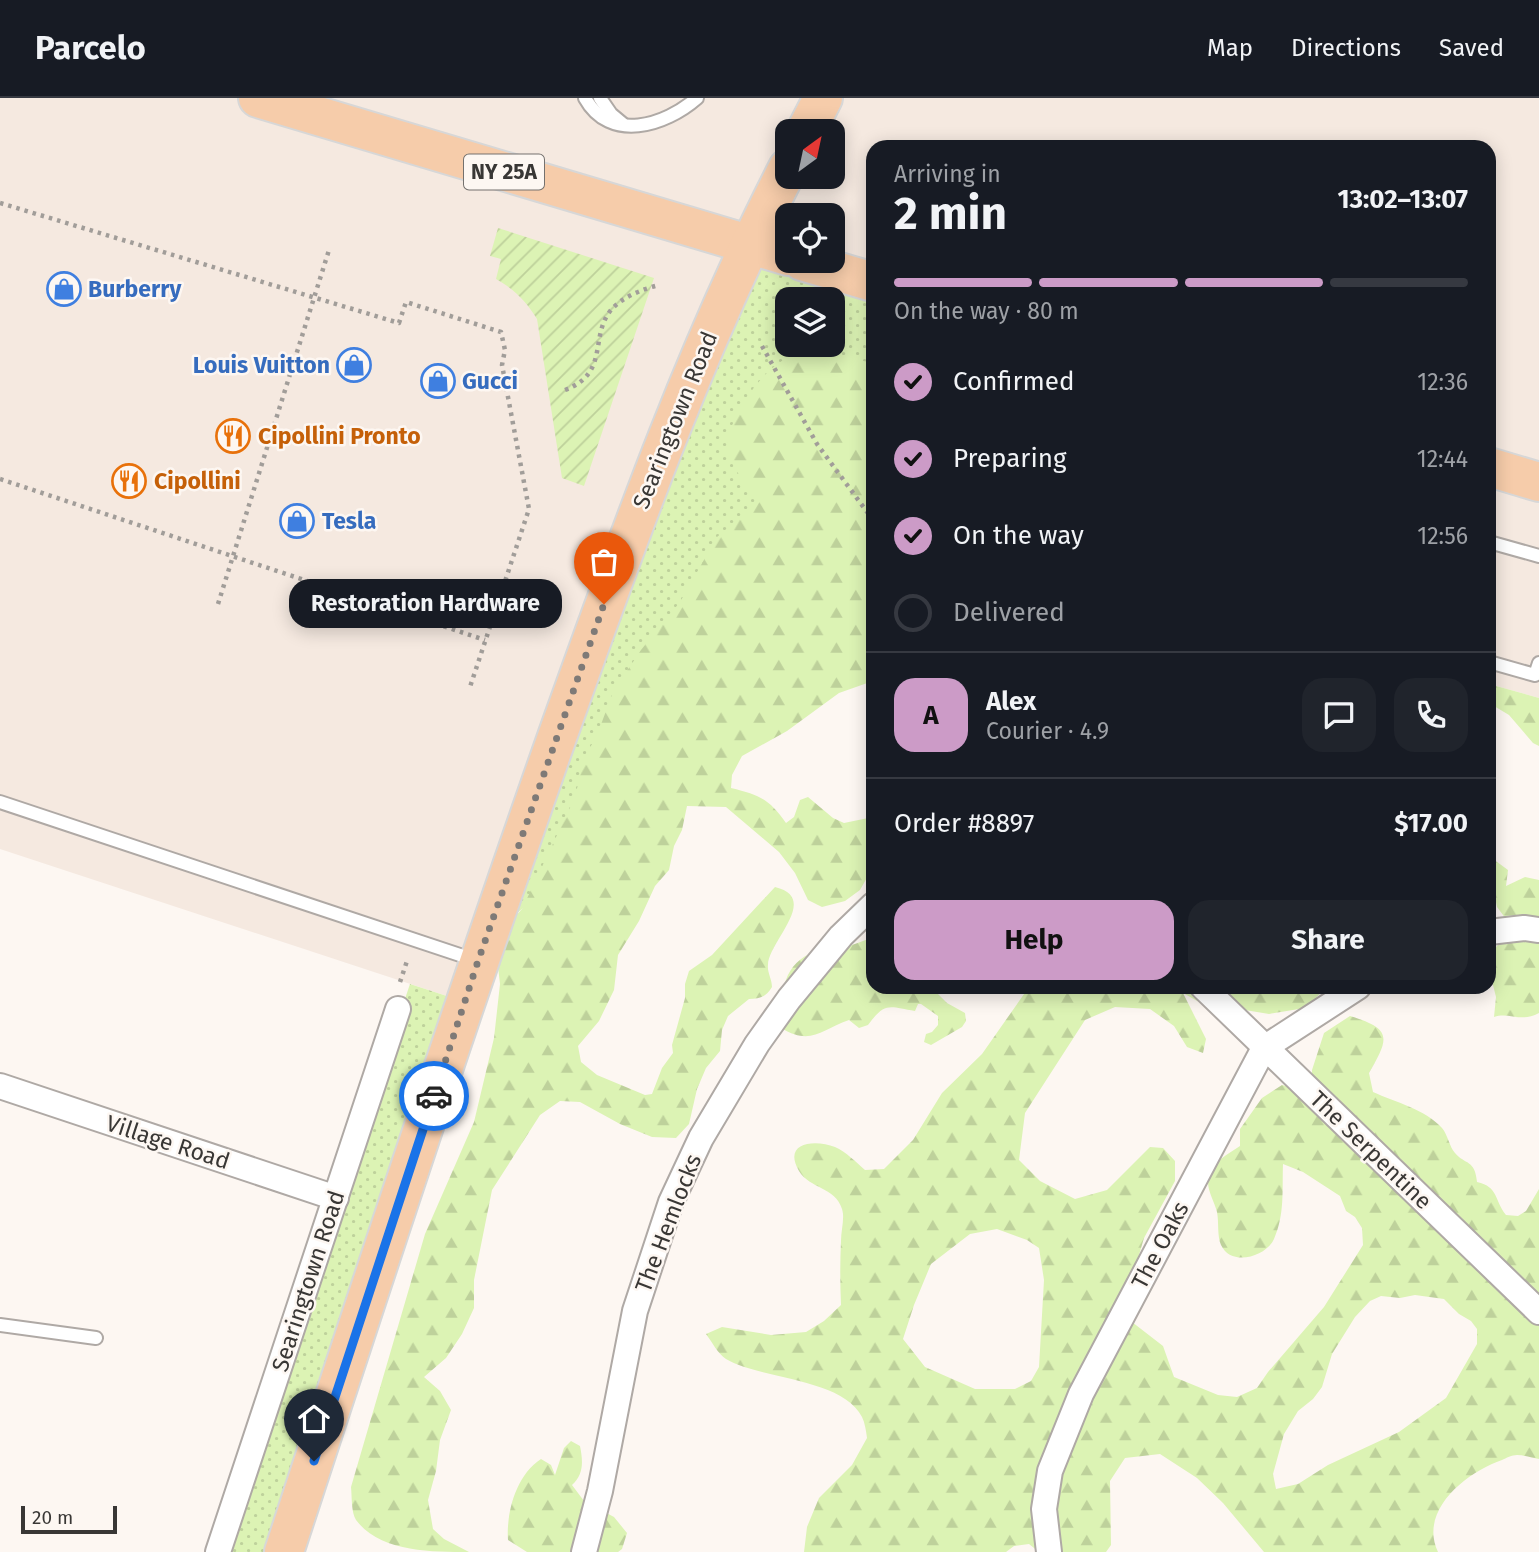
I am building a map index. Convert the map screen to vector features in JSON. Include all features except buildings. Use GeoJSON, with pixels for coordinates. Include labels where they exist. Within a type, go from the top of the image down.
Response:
{"type":"FeatureCollection","features":[{"type":"Feature","properties":{"kind":"main road","name":"NY 25A"},"geometry":{"type":"LineString","coordinates":[[258,98],[775,252]]}},
{"type":"Feature","properties":{"kind":"main road"},"geometry":{"type":"LineString","coordinates":[[812,119],[823,98]]}},
{"type":"Feature","properties":{"kind":"main road","name":"Searingtown Road"},"geometry":{"type":"LineString","coordinates":[[284,1552],[478,961],[613,578],[676,413],[749,245],[777,189]]}},
{"type":"Feature","properties":{"kind":"main road"},"geometry":{"type":"LineString","coordinates":[[843,273],[866,280]]}},
{"type":"Feature","properties":{"kind":"main road"},"geometry":{"type":"LineString","coordinates":[[1496,469],[1539,482]]}},
{"type":"Feature","properties":{"kind":"street","name":"The Hemlocks"},"geometry":{"type":"LineString","coordinates":[[584,1552],[600,1491],[635,1311],[671,1202],[701,1138],[757,1044],[789,999],[841,936],[866,912]]}},
{"type":"Feature","properties":{"kind":"street"},"geometry":{"type":"LineString","coordinates":[[1496,931],[1524,928],[1539,930]]}},
{"type":"Feature","properties":{"kind":"street","name":"The Serpentine"},"geometry":{"type":"LineString","coordinates":[[1210,994],[1539,1311]]}},
{"type":"Feature","properties":{"kind":"street","name":"The Oaks"},"geometry":{"type":"LineString","coordinates":[[1049,1552],[1044,1509],[1050,1471],[1081,1394],[1265,1048],[1347,994]]}},
{"type":"Feature","properties":{"kind":"street","name":"Searingtown Road"},"geometry":{"type":"LineString","coordinates":[[218,1552],[398,1009]]}},
{"type":"Feature","properties":{"kind":"street","name":"Village Road"},"geometry":{"type":"LineString","coordinates":[[0,1086],[336,1198]]}},
{"type":"Feature","properties":{"kind":"lane"},"geometry":{"type":"LineString","coordinates":[[576,98],[606,121],[629,128],[678,111],[697,98]]}},
{"type":"Feature","properties":{"kind":"lane"},"geometry":{"type":"LineString","coordinates":[[585,98],[596,114]]}},
{"type":"Feature","properties":{"kind":"lane"},"geometry":{"type":"LineString","coordinates":[[600,98],[611,114],[629,128]]}},
{"type":"Feature","properties":{"kind":"lane"},"geometry":{"type":"LineString","coordinates":[[1496,544],[1539,556]]}},
{"type":"Feature","properties":{"kind":"lane"},"geometry":{"type":"LineString","coordinates":[[1496,664],[1535,676],[1539,663]]}},
{"type":"Feature","properties":{"kind":"lane"},"geometry":{"type":"LineString","coordinates":[[0,803],[478,961]]}},
{"type":"Feature","properties":{"kind":"lane"},"geometry":{"type":"LineString","coordinates":[[0,1325],[96,1338]]}},
{"type":"Feature","properties":{"kind":"path"},"geometry":{"type":"LineString","coordinates":[[0,203],[399,323],[406,302],[501,332],[505,350],[502,365],[529,509],[470,687]]}},
{"type":"Feature","properties":{"kind":"path"},"geometry":{"type":"LineString","coordinates":[[218,604],[329,250]]}},
{"type":"Feature","properties":{"kind":"path"},"geometry":{"type":"LineString","coordinates":[[565,390],[580,382],[592,368],[602,327],[612,308],[636,293],[659,285]]}},
{"type":"Feature","properties":{"kind":"path"},"geometry":{"type":"LineString","coordinates":[[762,346],[817,444],[866,510]]}},
{"type":"Feature","properties":{"kind":"path"},"geometry":{"type":"LineString","coordinates":[[0,479],[485,640]]}},
{"type":"Feature","properties":{"kind":"path"},"geometry":{"type":"LineString","coordinates":[[399,984],[414,940]]}},
{"type":"Feature","properties":{"kind":"shaded area"},"geometry":{"type":"Polygon","coordinates":[[[0,98],[1539,98],[1539,698],[1496,686],[1496,140],[866,140],[866,278],[845,267],[845,203],[775,203],[775,273],[780,273],[465,1002],[0,849],[0,98]]]}},
{"type":"Feature","properties":{"kind":"green space"},"geometry":{"type":"Polygon","coordinates":[[[498,228],[654,278],[584,486],[562,478],[537,319],[520,296],[496,279],[501,259],[490,256],[498,228]]]}},
{"type":"Feature","properties":{"kind":"green space"},"geometry":{"type":"Polygon","coordinates":[[[748,245],[775,253],[775,273],[843,273],[866,280],[866,564],[522,909],[486,938],[748,245]]]}},
{"type":"Feature","properties":{"kind":"green space"},"geometry":{"type":"Polygon","coordinates":[[[845,357],[866,362],[866,683],[839,693],[787,731],[742,756],[732,775],[731,788],[763,799],[786,823],[794,817],[800,800],[808,797],[833,818],[844,823],[866,818],[866,879],[860,890],[845,901],[822,907],[808,900],[795,873],[779,852],[726,807],[687,806],[669,870],[655,886],[639,921],[618,955],[614,990],[599,1021],[578,1046],[581,1062],[597,1075],[645,1095],[652,1094],[662,1068],[673,1053],[672,1045],[685,998],[689,971],[712,955],[775,887],[788,893],[793,901],[793,910],[770,955],[768,968],[772,987],[765,995],[749,999],[728,1016],[722,1030],[720,1051],[706,1068],[697,1089],[689,1124],[676,1138],[652,1137],[620,1124],[580,1102],[560,1101],[540,1115],[492,1190],[474,1280],[474,1308],[462,1334],[446,1358],[424,1377],[440,1391],[451,1410],[440,1440],[436,1471],[428,1500],[433,1529],[444,1539],[469,1552],[439,1552],[392,1544],[366,1531],[356,1520],[352,1509],[351,1487],[425,1234],[474,1122],[494,1038],[500,984],[497,958],[503,930],[522,909],[575,797],[585,755],[596,738],[613,692],[641,650],[680,602],[717,537],[760,500],[736,470],[728,450],[728,439],[747,397],[768,372],[788,358],[845,357]]]}},
{"type":"Feature","properties":{"kind":"green space"},"geometry":{"type":"Polygon","coordinates":[[[1496,686],[1539,698],[1539,746],[1533,743],[1509,715],[1496,707],[1496,686]]]}},
{"type":"Feature","properties":{"kind":"green space"},"geometry":{"type":"Polygon","coordinates":[[[1496,861],[1508,870],[1506,886],[1525,877],[1539,880],[1539,1013],[1532,1016],[1494,1017],[1496,947],[1504,939],[1509,923],[1497,907],[1496,861]]]}},
{"type":"Feature","properties":{"kind":"green space"},"geometry":{"type":"Polygon","coordinates":[[[866,940],[866,994],[938,994],[947,1003],[965,1013],[966,1021],[962,1027],[931,1045],[924,1042],[926,1034],[938,1025],[938,1016],[921,1004],[918,1004],[915,1011],[888,1007],[879,1012],[868,1025],[859,1028],[849,1020],[823,1032],[800,1036],[781,1028],[783,990],[791,969],[809,954],[823,949],[845,947],[866,940]]]}},
{"type":"Feature","properties":{"kind":"green space"},"geometry":{"type":"Polygon","coordinates":[[[410,984],[462,1001],[279,1552],[219,1552],[410,984]]]}},
{"type":"Feature","properties":{"kind":"green space"},"geometry":{"type":"Polygon","coordinates":[[[1024,994],[1184,994],[1206,1039],[1203,1053],[1187,1047],[1174,1026],[1150,1009],[1115,1007],[1085,1020],[1025,1113],[1019,1160],[1040,1181],[1075,1199],[1107,1190],[1150,1147],[1163,1148],[1175,1161],[1175,1181],[1144,1238],[1119,1323],[1132,1322],[1163,1346],[1174,1377],[1218,1395],[1237,1397],[1257,1388],[1324,1307],[1363,1245],[1362,1228],[1355,1217],[1346,1211],[1340,1196],[1303,1172],[1283,1164],[1281,1211],[1274,1239],[1264,1251],[1256,1255],[1240,1258],[1232,1256],[1221,1245],[1217,1212],[1208,1185],[1209,1175],[1218,1162],[1240,1146],[1240,1129],[1262,1098],[1282,1085],[1312,1093],[1312,1070],[1324,1033],[1350,1016],[1374,1025],[1383,1036],[1383,1043],[1369,1073],[1373,1092],[1435,1121],[1444,1131],[1455,1153],[1472,1166],[1477,1182],[1493,1191],[1506,1215],[1518,1216],[1526,1211],[1539,1189],[1539,1459],[1511,1456],[1488,1466],[1461,1483],[1440,1508],[1435,1522],[1434,1536],[1438,1552],[1264,1552],[1223,1503],[1197,1478],[1160,1454],[1125,1458],[1110,1481],[1111,1545],[1106,1552],[1039,1552],[1029,1544],[1014,1546],[1006,1552],[804,1552],[807,1527],[819,1498],[852,1465],[867,1438],[862,1417],[852,1404],[837,1394],[741,1366],[726,1359],[706,1334],[722,1327],[771,1335],[806,1332],[824,1321],[841,1305],[842,1209],[834,1196],[804,1177],[795,1161],[795,1154],[803,1145],[819,1143],[835,1147],[865,1170],[884,1169],[913,1140],[942,1093],[982,1054],[1024,994]],[[997,1229],[970,1234],[931,1264],[903,1339],[925,1367],[975,1389],[1015,1389],[1031,1381],[1039,1367],[1044,1280],[1039,1248],[1027,1240],[997,1229]],[[1415,1295],[1400,1298],[1381,1296],[1370,1301],[1355,1317],[1332,1354],[1322,1387],[1313,1399],[1298,1411],[1284,1434],[1273,1474],[1276,1489],[1298,1484],[1328,1465],[1399,1432],[1446,1398],[1477,1344],[1477,1329],[1444,1299],[1415,1295]]]}},
{"type":"Feature","properties":{"kind":"green space"},"geometry":{"type":"Polygon","coordinates":[[[1185,994],[1320,994],[1305,1008],[1269,1014],[1208,1007],[1185,994]]]}},
{"type":"Feature","properties":{"kind":"green space"},"geometry":{"type":"Polygon","coordinates":[[[571,1441],[580,1446],[582,1462],[581,1472],[572,1485],[584,1501],[614,1517],[627,1533],[622,1549],[618,1552],[527,1552],[508,1540],[514,1495],[525,1475],[541,1459],[551,1465],[555,1475],[564,1448],[571,1441]]]}},
{"type":"Feature","properties":{"kind":"way so far"},"geometry":{"type":"LineString","coordinates":[[434,1096],[478,961],[604,604]]}},
{"type":"Feature","properties":{"kind":"place","name":"Burberry"},"geometry":{"type":"Point","coordinates":[64,289]}},
{"type":"Feature","properties":{"kind":"place","name":"Louis Vuitton"},"geometry":{"type":"Point","coordinates":[354,365]}},
{"type":"Feature","properties":{"kind":"place","name":"Gucci"},"geometry":{"type":"Point","coordinates":[438,381]}},
{"type":"Feature","properties":{"kind":"place","name":"Cipollini Pronto"},"geometry":{"type":"Point","coordinates":[233,436]}},
{"type":"Feature","properties":{"kind":"place","name":"Cipollini"},"geometry":{"type":"Point","coordinates":[129,481]}},
{"type":"Feature","properties":{"kind":"place","name":"Tesla"},"geometry":{"type":"Point","coordinates":[297,521]}},
{"type":"Feature","properties":{"kind":"place","name":"Restoration Hardware"},"geometry":{"type":"Point","coordinates":[604,604]}},
{"type":"Feature","properties":{"kind":"route"},"geometry":{"type":"LineString","coordinates":[[314,1461],[434,1096]]}}]}
